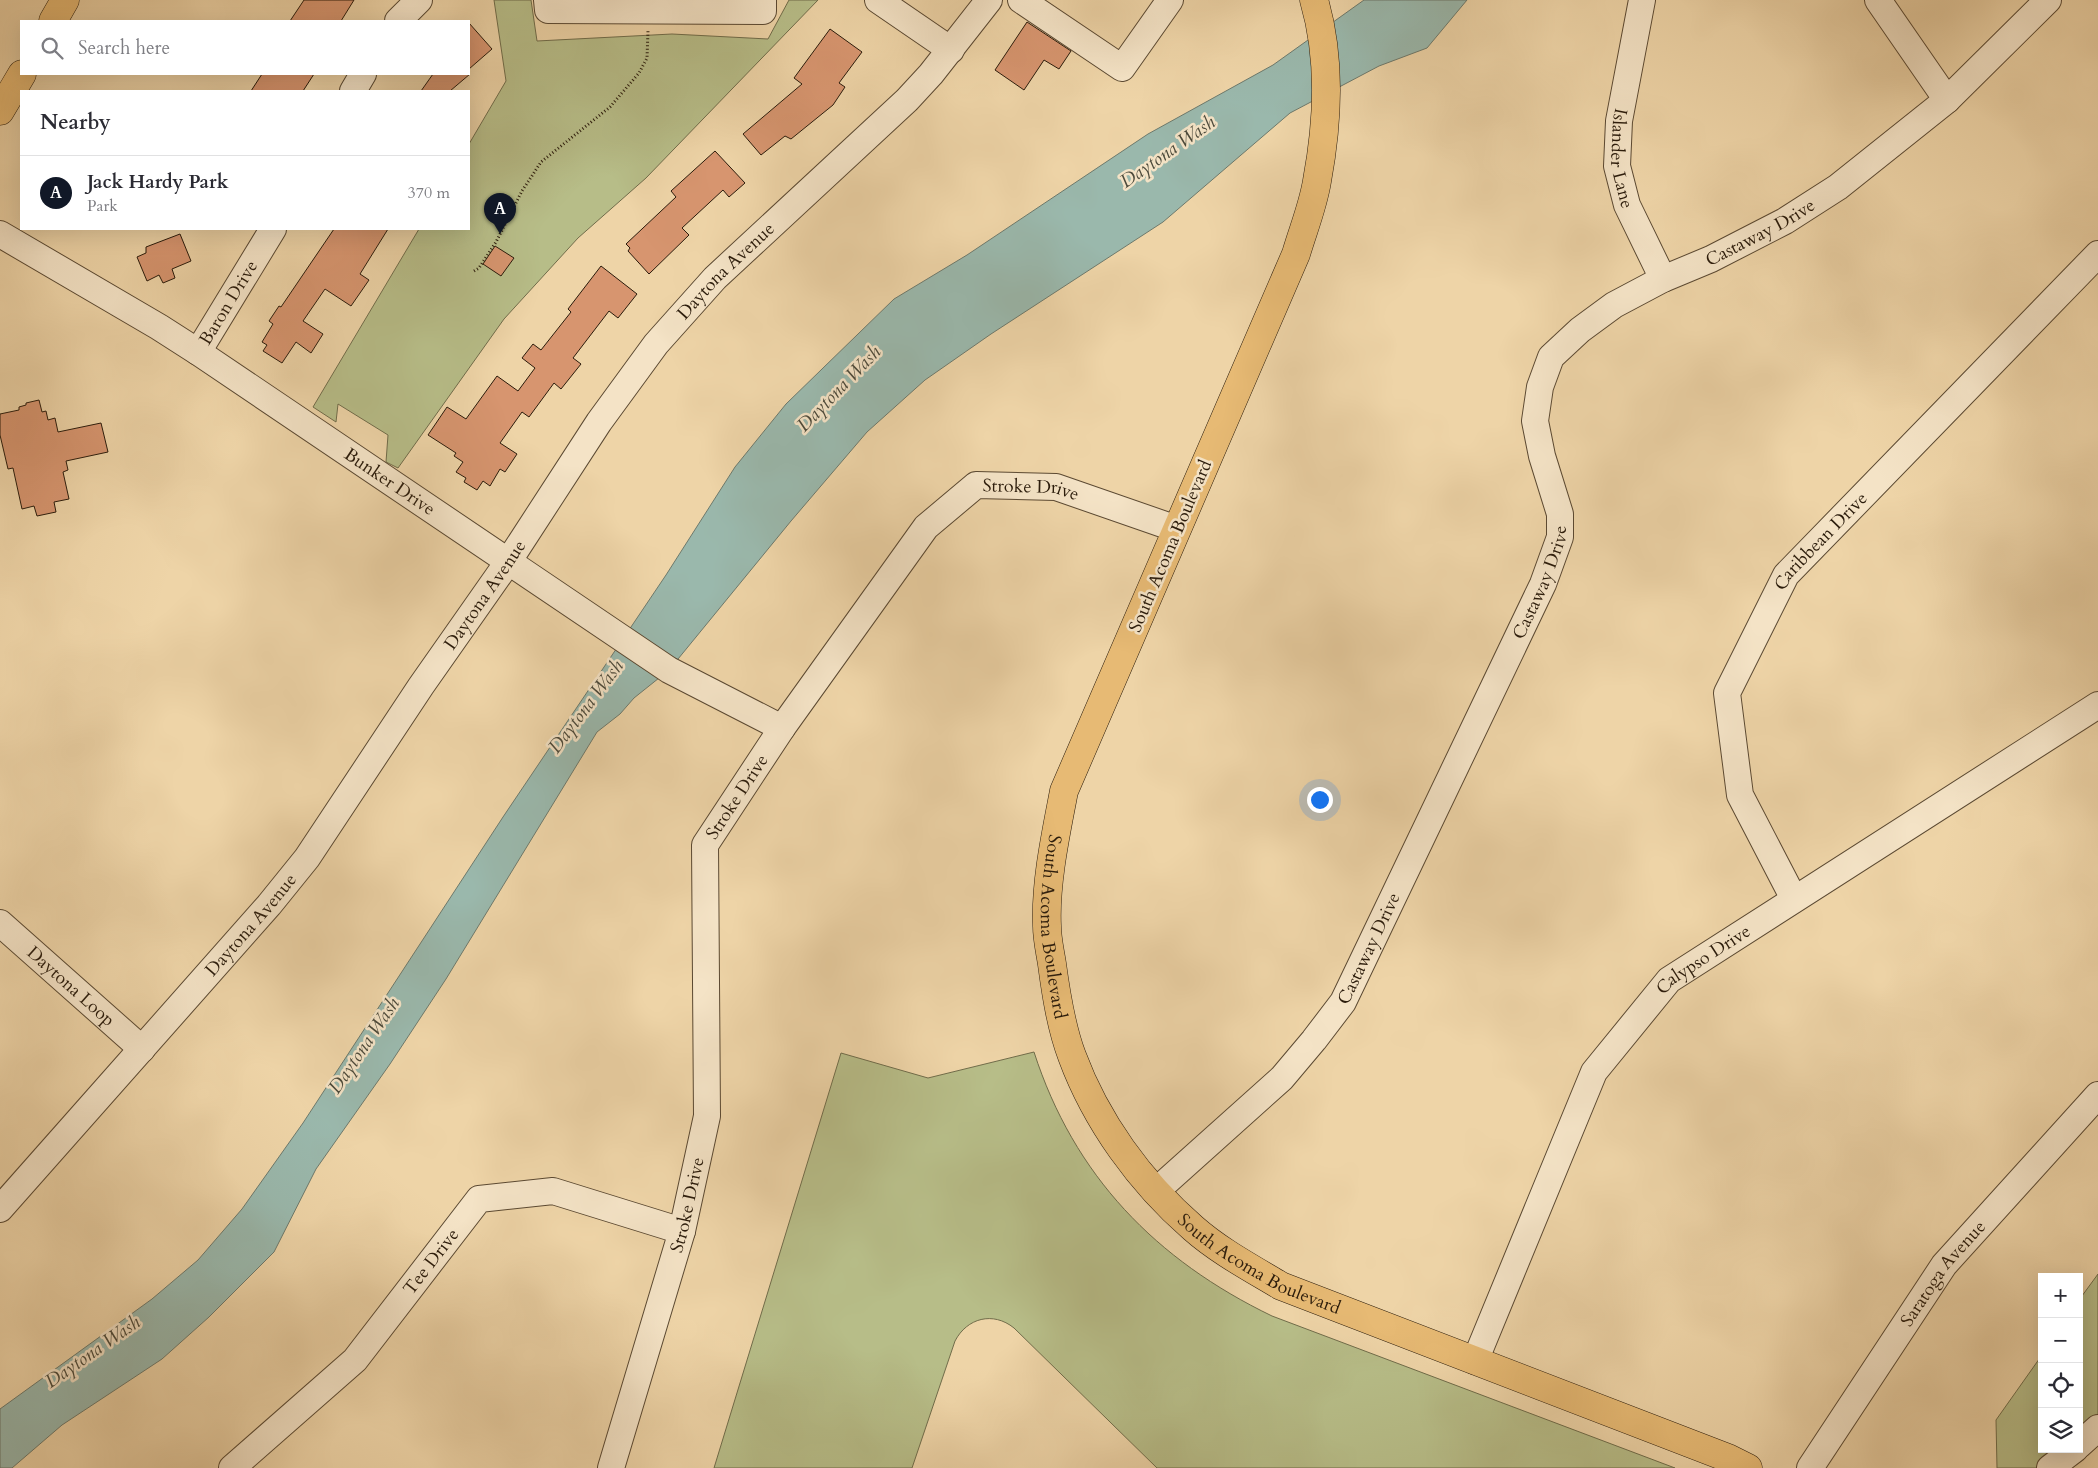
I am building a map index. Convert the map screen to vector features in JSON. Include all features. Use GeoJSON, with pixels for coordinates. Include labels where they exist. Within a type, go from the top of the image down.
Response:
{"type":"FeatureCollection","features":[{"type":"Feature","properties":{"kind":"main road"},"geometry":{"type":"LineString","coordinates":[[54,20],[65,0]]}},
{"type":"Feature","properties":{"kind":"main road","name":"South Acoma Boulevard"},"geometry":{"type":"LineString","coordinates":[[1314,0],[1324,56],[1326,118],[1317,183],[1296,254],[1064,791],[1052,856],[1047,926],[1056,995],[1071,1055],[1096,1111],[1126,1155],[1156,1191],[1193,1228],[1235,1259],[1281,1286],[1728,1458],[1748,1468]]}},
{"type":"Feature","properties":{"kind":"main road"},"geometry":{"type":"LineString","coordinates":[[0,111],[21,75]]}},
{"type":"Feature","properties":{"kind":"street"},"geometry":{"type":"LineString","coordinates":[[399,20],[419,0]]}},
{"type":"Feature","properties":{"kind":"street"},"geometry":{"type":"LineString","coordinates":[[547,0],[548,10],[763,11],[763,0]]}},
{"type":"Feature","properties":{"kind":"street"},"geometry":{"type":"LineString","coordinates":[[878,0],[950,50]]}},
{"type":"Feature","properties":{"kind":"street","name":"Daytona Avenue"},"geometry":{"type":"LineString","coordinates":[[0,1209],[269,905],[307,858],[437,663],[508,562],[599,422],[656,344],[715,278],[907,100],[950,50],[989,0]]}},
{"type":"Feature","properties":{"kind":"street"},"geometry":{"type":"LineString","coordinates":[[1020,0],[1122,68],[1170,0]]}},
{"type":"Feature","properties":{"kind":"street","name":"Islander Lane"},"geometry":{"type":"LineString","coordinates":[[1642,0],[1619,121],[1617,166],[1627,204],[1663,280]]}},
{"type":"Feature","properties":{"kind":"street"},"geometry":{"type":"LineString","coordinates":[[1878,0],[1947,100]]}},
{"type":"Feature","properties":{"kind":"street","name":"Castaway Drive"},"geometry":{"type":"LineString","coordinates":[[1156,1191],[1282,1078],[1343,1002],[1543,584],[1560,537],[1560,514],[1542,456],[1535,421],[1540,387],[1551,357],[1580,330],[1614,306],[1785,221],[1838,187],[1947,100],[2048,0]]}},
{"type":"Feature","properties":{"kind":"street"},"geometry":{"type":"LineString","coordinates":[[354,90],[362,75]]}},
{"type":"Feature","properties":{"kind":"street","name":"Baron Drive"},"geometry":{"type":"LineString","coordinates":[[198,352],[272,230]]}},
{"type":"Feature","properties":{"kind":"street","name":"Bunker Drive"},"geometry":{"type":"LineString","coordinates":[[0,234],[159,327],[198,352],[669,670],[782,728]]}},
{"type":"Feature","properties":{"kind":"street","name":"Caribbean Drive"},"geometry":{"type":"LineString","coordinates":[[1794,899],[1740,795],[1727,693],[1786,575],[2098,254]]}},
{"type":"Feature","properties":{"kind":"street","name":"Stroke Drive"},"geometry":{"type":"LineString","coordinates":[[611,1468],[682,1230],[707,1116],[705,845],[782,728],[926,527],[976,485],[1056,486],[1177,529]]}},
{"type":"Feature","properties":{"kind":"street","name":"Calypso Drive"},"geometry":{"type":"LineString","coordinates":[[1475,1360],[1594,1072],[1669,980],[2098,704]]}},
{"type":"Feature","properties":{"kind":"street","name":"Daytona Loop"},"geometry":{"type":"LineString","coordinates":[[0,922],[142,1049]]}},
{"type":"Feature","properties":{"kind":"street","name":"Saratoga Avenue"},"geometry":{"type":"LineString","coordinates":[[1810,1468],[1944,1265],[2098,1095]]}},
{"type":"Feature","properties":{"kind":"street","name":"Tee Drive"},"geometry":{"type":"LineString","coordinates":[[232,1468],[354,1360],[479,1199],[553,1191],[682,1230]]}},
{"type":"Feature","properties":{"kind":"street"},"geometry":{"type":"LineString","coordinates":[[2083,1441],[2098,1428]]}},
{"type":"Feature","properties":{"kind":"street"},"geometry":{"type":"LineString","coordinates":[[2050,1468],[2070,1453]]}},
{"type":"Feature","properties":{"kind":"path"},"geometry":{"type":"LineString","coordinates":[[474,272],[479,268],[496,242],[522,191],[541,162],[610,107],[639,73],[647,58],[647,10]]}},
{"type":"Feature","properties":{"kind":"green space"},"geometry":{"type":"Polygon","coordinates":[[[494,0],[531,0],[537,41],[672,34],[768,39],[789,0],[818,0],[646,178],[578,238],[504,319],[398,468],[386,462],[388,435],[338,404],[336,422],[313,407],[418,230],[470,230],[470,142],[506,81],[494,0]]]}},
{"type":"Feature","properties":{"kind":"green space"},"geometry":{"type":"Polygon","coordinates":[[[1034,1052],[1051,1097],[1072,1138],[1096,1175],[1124,1210],[1156,1241],[1192,1269],[1230,1294],[1272,1316],[1675,1468],[1157,1468],[1014,1328],[998,1320],[989,1319],[973,1322],[960,1333],[955,1341],[912,1468],[714,1468],[841,1053],[928,1078],[1034,1052]]]}},
{"type":"Feature","properties":{"kind":"green space"},"geometry":{"type":"Polygon","coordinates":[[[2098,1274],[2098,1439],[2083,1451],[2083,1318],[2083,1295],[2098,1274]]]}},
{"type":"Feature","properties":{"kind":"green space"},"geometry":{"type":"Polygon","coordinates":[[[2038,1361],[2038,1453],[2081,1453],[2063,1468],[1997,1468],[1996,1420],[2038,1361]]]}},
{"type":"Feature","properties":{"kind":"water","name":"Daytona Wash"},"geometry":{"type":"Polygon","coordinates":[[[1364,0],[1467,0],[1427,48],[1379,66],[1290,113],[1163,222],[991,334],[925,380],[867,432],[791,521],[669,670],[634,698],[620,714],[597,732],[446,979],[390,1064],[316,1169],[274,1252],[209,1317],[162,1359],[62,1425],[12,1468],[0,1468],[0,1409],[152,1299],[198,1260],[242,1209],[303,1123],[503,817],[666,575],[735,467],[786,404],[894,299],[967,255],[1148,134],[1273,65],[1364,0]]]}},
{"type":"Feature","properties":{"kind":"building"},"geometry":{"type":"Polygon","coordinates":[[[304,0],[354,0],[342,20],[291,20],[304,0]]]}},
{"type":"Feature","properties":{"kind":"building"},"geometry":{"type":"Polygon","coordinates":[[[1027,22],[1071,51],[1059,69],[1044,60],[1024,90],[995,70],[1027,22]]]}},
{"type":"Feature","properties":{"kind":"building"},"geometry":{"type":"Polygon","coordinates":[[[470,24],[492,49],[470,68],[470,24]]]}},
{"type":"Feature","properties":{"kind":"building"},"geometry":{"type":"Polygon","coordinates":[[[830,29],[862,52],[839,83],[845,87],[833,105],[791,139],[785,136],[761,155],[743,134],[802,84],[794,78],[830,29]]]}},
{"type":"Feature","properties":{"kind":"building"},"geometry":{"type":"Polygon","coordinates":[[[261,75],[313,75],[304,90],[252,90],[261,75]]]}},
{"type":"Feature","properties":{"kind":"building"},"geometry":{"type":"Polygon","coordinates":[[[432,75],[469,75],[451,90],[422,90],[432,75]]]}},
{"type":"Feature","properties":{"kind":"building"},"geometry":{"type":"Polygon","coordinates":[[[715,151],[745,183],[729,197],[723,190],[682,228],[689,235],[649,274],[628,251],[630,248],[626,244],[676,197],[671,191],[715,151]]]}},
{"type":"Feature","properties":{"kind":"building"},"geometry":{"type":"Polygon","coordinates":[[[333,230],[387,230],[360,274],[369,280],[351,306],[325,289],[303,321],[323,334],[311,353],[296,342],[282,363],[263,351],[267,345],[262,342],[273,324],[269,321],[279,306],[281,307],[333,230]]]}},
{"type":"Feature","properties":{"kind":"building"},"geometry":{"type":"Polygon","coordinates":[[[180,234],[191,261],[172,269],[175,278],[163,283],[159,275],[147,281],[137,257],[146,253],[146,247],[180,234]]]}},
{"type":"Feature","properties":{"kind":"building"},"geometry":{"type":"Polygon","coordinates":[[[495,246],[514,258],[501,276],[483,264],[495,246]]]}},
{"type":"Feature","properties":{"kind":"building"},"geometry":{"type":"Polygon","coordinates":[[[601,266],[637,294],[618,318],[609,311],[573,358],[581,364],[561,389],[554,383],[529,417],[522,412],[500,443],[517,454],[505,472],[500,469],[490,486],[483,481],[477,490],[464,482],[466,478],[456,472],[463,462],[454,456],[456,453],[428,435],[447,407],[466,419],[497,376],[518,391],[535,368],[522,358],[533,344],[541,350],[571,312],[568,309],[601,266]]]}},
{"type":"Feature","properties":{"kind":"building"},"geometry":{"type":"Polygon","coordinates":[[[39,400],[42,412],[46,411],[48,420],[55,418],[58,432],[101,423],[108,452],[66,461],[68,470],[63,472],[69,499],[54,502],[56,512],[37,516],[34,506],[22,509],[13,468],[8,469],[0,435],[0,414],[19,410],[19,407],[26,405],[26,403],[39,400]]]}},
{"type":"Feature","properties":{"kind":"place","name":"Jack Hardy Park"},"geometry":{"type":"Point","coordinates":[500,234]}}]}
